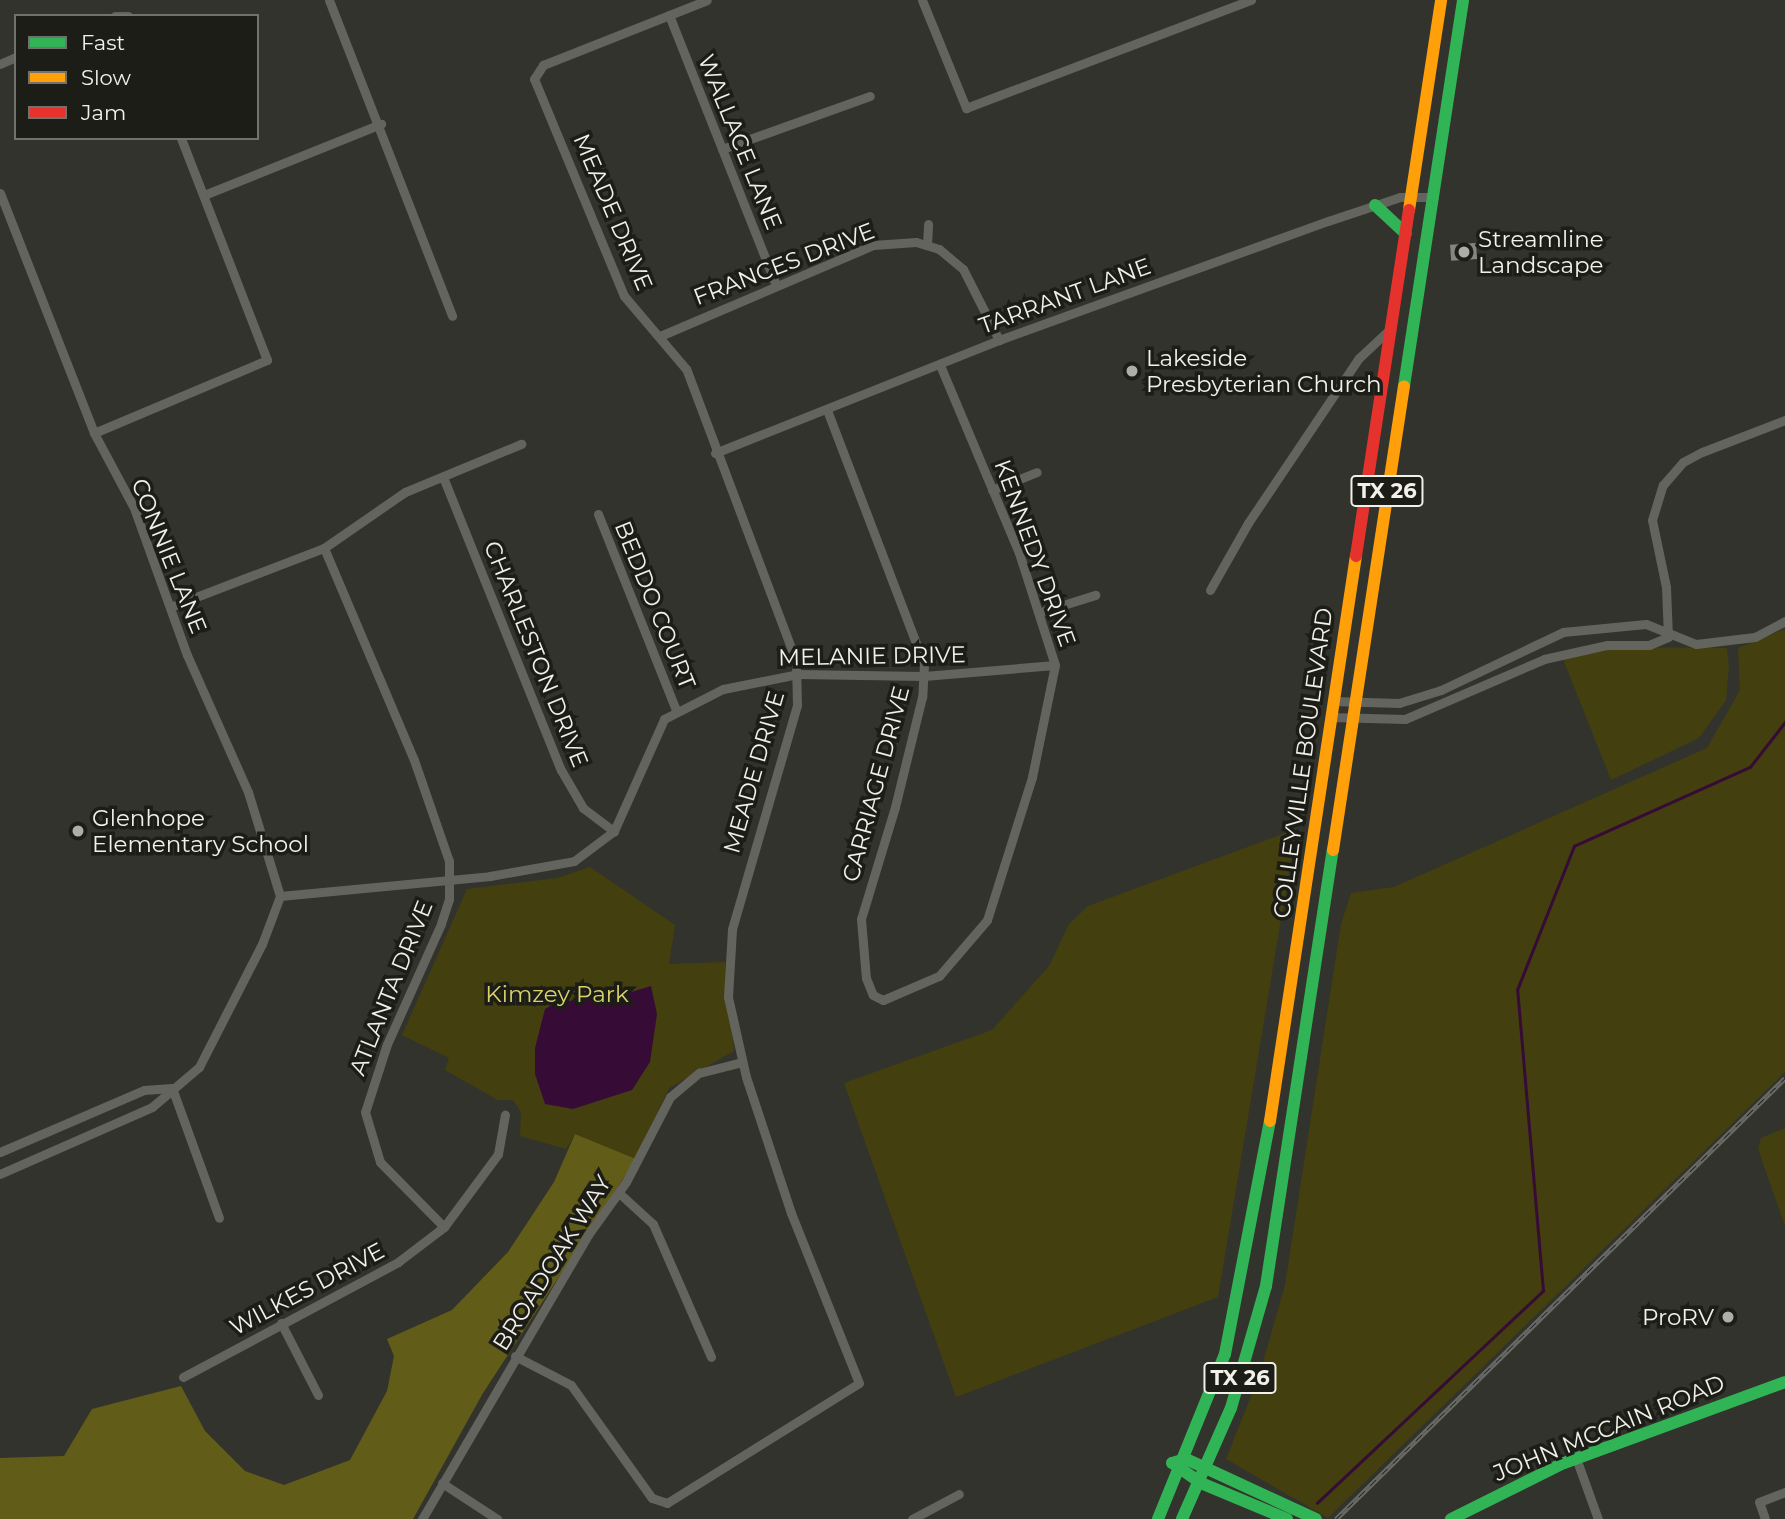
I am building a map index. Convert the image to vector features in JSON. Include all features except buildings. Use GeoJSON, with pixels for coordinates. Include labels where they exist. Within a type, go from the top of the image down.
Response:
{"type":"FeatureCollection","features":[{"type":"Feature","properties":{"kind":"main road","name":"COLLEYVILLE BOULEVARD"},"geometry":{"type":"LineString","coordinates":[[1158,1519],[1186,1459],[1234,1318],[1283,1044],[1441,0]]}},
{"type":"Feature","properties":{"kind":"main road","name":"COLLEYVILLE BOULEVARD"},"geometry":{"type":"LineString","coordinates":[[1182,1519],[1208,1468],[1263,1297],[1463,0]]}},
{"type":"Feature","properties":{"kind":"main road"},"geometry":{"type":"LineString","coordinates":[[1375,205],[1406,234]]}},
{"type":"Feature","properties":{"kind":"main road"},"geometry":{"type":"LineString","coordinates":[[1283,1044],[1303,1046]]}},
{"type":"Feature","properties":{"kind":"main road","name":"JOHN MCCAIN ROAD"},"geometry":{"type":"LineString","coordinates":[[1451,1519],[1576,1458],[1785,1382]]}},
{"type":"Feature","properties":{"kind":"main road"},"geometry":{"type":"LineString","coordinates":[[1186,1459],[1316,1519]]}},
{"type":"Feature","properties":{"kind":"main road"},"geometry":{"type":"LineString","coordinates":[[1179,1472],[1287,1519]]}},
{"type":"Feature","properties":{"kind":"street"},"geometry":{"type":"LineString","coordinates":[[329,0],[381,124],[452,316]]}},
{"type":"Feature","properties":{"kind":"street"},"geometry":{"type":"LineString","coordinates":[[669,15],[707,0]]}},
{"type":"Feature","properties":{"kind":"street"},"geometry":{"type":"LineString","coordinates":[[922,0],[966,108],[1251,0]]}},
{"type":"Feature","properties":{"kind":"street","name":"MEADE DRIVE"},"geometry":{"type":"LineString","coordinates":[[515,1356],[571,1385],[604,1426],[632,1473],[659,1502],[673,1501],[849,1393],[859,1383],[791,1213],[742,1062],[729,997],[732,929],[797,705],[798,674],[686,369],[624,296],[534,79],[537,69],[669,15]]}},
{"type":"Feature","properties":{"kind":"street","name":"WALLACE LANE"},"geometry":{"type":"LineString","coordinates":[[669,15],[775,284]]}},
{"type":"Feature","properties":{"kind":"street"},"geometry":{"type":"LineString","coordinates":[[722,149],[870,96]]}},
{"type":"Feature","properties":{"kind":"street"},"geometry":{"type":"LineString","coordinates":[[204,195],[381,124]]}},
{"type":"Feature","properties":{"kind":"street"},"geometry":{"type":"LineString","coordinates":[[94,433],[267,360],[182,140]]}},
{"type":"Feature","properties":{"kind":"street","name":"CONNIE LANE"},"geometry":{"type":"LineString","coordinates":[[0,193],[94,433],[134,508],[170,607],[248,792],[280,895]]}},
{"type":"Feature","properties":{"kind":"street","name":"TARRANT LANE"},"geometry":{"type":"LineString","coordinates":[[716,453],[999,340],[1375,205],[1412,196],[1434,197]]}},
{"type":"Feature","properties":{"kind":"street"},"geometry":{"type":"LineString","coordinates":[[928,224],[927,245],[963,269],[999,340]]}},
{"type":"Feature","properties":{"kind":"street","name":"FRANCES DRIVE"},"geometry":{"type":"LineString","coordinates":[[660,336],[775,284],[873,245],[927,245]]}},
{"type":"Feature","properties":{"kind":"street"},"geometry":{"type":"LineString","coordinates":[[1210,590],[1248,523],[1359,358],[1390,329]]}},
{"type":"Feature","properties":{"kind":"street","name":"KENNEDY DRIVE"},"geometry":{"type":"LineString","coordinates":[[940,365],[1041,612],[1055,665],[1008,863],[988,920],[962,955]]}},
{"type":"Feature","properties":{"kind":"street","name":"CARRIAGE DRIVE"},"geometry":{"type":"LineString","coordinates":[[827,410],[916,631],[924,676],[895,807],[861,919],[859,953],[873,995],[883,1000],[939,976],[962,955]]}},
{"type":"Feature","properties":{"kind":"street"},"geometry":{"type":"LineString","coordinates":[[1668,637],[1666,587],[1652,520],[1663,485],[1683,462],[1785,420]]}},
{"type":"Feature","properties":{"kind":"street"},"geometry":{"type":"LineString","coordinates":[[170,607],[324,548],[405,492],[521,444]]}},
{"type":"Feature","properties":{"kind":"street"},"geometry":{"type":"LineString","coordinates":[[992,490],[1037,472]]}},
{"type":"Feature","properties":{"kind":"street","name":"CHARLESTON DRIVE"},"geometry":{"type":"LineString","coordinates":[[443,477],[561,769],[583,808],[614,831]]}},
{"type":"Feature","properties":{"kind":"street","name":"BEDDO COURT"},"geometry":{"type":"LineString","coordinates":[[598,513],[676,710]]}},
{"type":"Feature","properties":{"kind":"street","name":"ATLANTA DRIVE"},"geometry":{"type":"LineString","coordinates":[[324,548],[419,772],[442,834],[451,880],[441,924],[387,1044],[365,1112],[380,1162],[444,1227]]}},
{"type":"Feature","properties":{"kind":"street"},"geometry":{"type":"LineString","coordinates":[[1041,612],[1095,595]]}},
{"type":"Feature","properties":{"kind":"street"},"geometry":{"type":"LineString","coordinates":[[1334,701],[1399,704],[1475,674],[1563,632],[1646,624],[1668,637],[1696,644],[1728,643],[1785,621]]}},
{"type":"Feature","properties":{"kind":"street"},"geometry":{"type":"LineString","coordinates":[[1331,717],[1353,720],[1405,719],[1570,652],[1649,645],[1668,637]]}},
{"type":"Feature","properties":{"kind":"street","name":"MELANIE DRIVE"},"geometry":{"type":"LineString","coordinates":[[280,895],[451,880],[574,862],[614,831],[657,729],[676,710],[723,689],[798,674],[924,676],[1055,665]]}},
{"type":"Feature","properties":{"kind":"street"},"geometry":{"type":"LineString","coordinates":[[1475,674],[1481,688]]}},
{"type":"Feature","properties":{"kind":"street"},"geometry":{"type":"LineString","coordinates":[[0,1174],[152,1107],[210,1053],[280,895]]}},
{"type":"Feature","properties":{"kind":"street","name":"BROADOAK WAY"},"geometry":{"type":"LineString","coordinates":[[422,1519],[515,1356],[619,1193],[670,1097],[699,1073],[742,1062]]}},
{"type":"Feature","properties":{"kind":"street"},"geometry":{"type":"LineString","coordinates":[[0,1152],[131,1094],[172,1088]]}},
{"type":"Feature","properties":{"kind":"street"},"geometry":{"type":"LineString","coordinates":[[172,1088],[219,1217]]}},
{"type":"Feature","properties":{"kind":"street","name":"WILKES DRIVE"},"geometry":{"type":"LineString","coordinates":[[183,1377],[398,1262],[444,1227],[498,1154],[505,1115]]}},
{"type":"Feature","properties":{"kind":"street"},"geometry":{"type":"LineString","coordinates":[[13,1148],[20,1166]]}},
{"type":"Feature","properties":{"kind":"street"},"geometry":{"type":"LineString","coordinates":[[619,1193],[653,1224],[712,1357]]}},
{"type":"Feature","properties":{"kind":"street"},"geometry":{"type":"LineString","coordinates":[[281,1324],[318,1395]]}},
{"type":"Feature","properties":{"kind":"street"},"geometry":{"type":"LineString","coordinates":[[1576,1458],[1598,1519]]}},
{"type":"Feature","properties":{"kind":"street"},"geometry":{"type":"LineString","coordinates":[[442,1483],[497,1519]]}},
{"type":"Feature","properties":{"kind":"street"},"geometry":{"type":"LineString","coordinates":[[1765,1519],[1759,1502],[1785,1492]]}},
{"type":"Feature","properties":{"kind":"street"},"geometry":{"type":"LineString","coordinates":[[912,1519],[959,1494]]}},
{"type":"Feature","properties":{"kind":"green space"},"geometry":{"type":"Polygon","coordinates":[[[1785,629],[1785,1072],[1328,1518],[1226,1459],[1259,1376],[1285,1285],[1341,924],[1351,893],[1394,887],[1707,748],[1740,690],[1738,648],[1785,629]]]}},
{"type":"Feature","properties":{"kind":"green space"},"geometry":{"type":"Polygon","coordinates":[[[1609,647],[1727,648],[1729,667],[1726,700],[1699,738],[1611,780],[1563,659],[1609,647]]]}},
{"type":"Feature","properties":{"kind":"green space"},"geometry":{"type":"Polygon","coordinates":[[[1296,829],[1218,1297],[956,1397],[844,1083],[992,1030],[1049,966],[1069,924],[1088,906],[1296,829]]]}},
{"type":"Feature","properties":{"kind":"green space","name":"Kimzey Park"},"geometry":{"type":"Polygon","coordinates":[[[590,867],[675,925],[669,964],[725,962],[734,1051],[669,1088],[636,1159],[575,1134],[566,1149],[520,1136],[521,1112],[513,1100],[498,1100],[445,1070],[449,1058],[402,1035],[467,889],[557,878],[590,867]]]}},
{"type":"Feature","properties":{"kind":"green space"},"geometry":{"type":"Polygon","coordinates":[[[1785,1128],[1785,1226],[1758,1149],[1761,1138],[1785,1128]]]}},
{"type":"Feature","properties":{"kind":"shaded area"},"geometry":{"type":"Polygon","coordinates":[[[651,986],[657,1014],[650,1062],[632,1090],[573,1109],[545,1104],[535,1074],[535,1048],[545,1009],[557,1002],[615,997],[651,986]]]}},
{"type":"Feature","properties":{"kind":"shaded area"},"geometry":{"type":"Polygon","coordinates":[[[575,1134],[636,1159],[483,1393],[413,1519],[0,1519],[0,1458],[64,1456],[92,1409],[181,1386],[205,1431],[245,1471],[284,1485],[350,1460],[387,1391],[394,1356],[387,1339],[452,1310],[508,1252],[554,1182],[575,1134]]]}},
{"type":"Feature","properties":{"kind":"waterway"},"geometry":{"type":"LineString","coordinates":[[1317,1503],[1543,1291],[1517,990],[1574,846],[1750,767],[1785,722]]}},
{"type":"Feature","properties":{"kind":"railway"},"geometry":{"type":"LineString","coordinates":[[1336,1519],[1785,1078]]}},
{"type":"Feature","properties":{"kind":"traffic: fast"},"geometry":{"type":"LineString","coordinates":[[1404,386],[1463,0]]}},
{"type":"Feature","properties":{"kind":"traffic: fast"},"geometry":{"type":"LineString","coordinates":[[1375,205],[1406,234]]}},
{"type":"Feature","properties":{"kind":"traffic: fast"},"geometry":{"type":"LineString","coordinates":[[1182,1519],[1231,1408],[1266,1286],[1333,850]]}},
{"type":"Feature","properties":{"kind":"traffic: fast"},"geometry":{"type":"LineString","coordinates":[[1158,1519],[1225,1354],[1270,1121]]}},
{"type":"Feature","properties":{"kind":"traffic: fast"},"geometry":{"type":"LineString","coordinates":[[1451,1519],[1564,1463],[1785,1382]]}},
{"type":"Feature","properties":{"kind":"traffic: fast"},"geometry":{"type":"LineString","coordinates":[[1287,1519],[1201,1483],[1172,1463],[1186,1459],[1316,1519]]}},
{"type":"Feature","properties":{"kind":"traffic: slow"},"geometry":{"type":"LineString","coordinates":[[1409,210],[1441,0]]}},
{"type":"Feature","properties":{"kind":"traffic: slow"},"geometry":{"type":"LineString","coordinates":[[1333,850],[1404,386]]}},
{"type":"Feature","properties":{"kind":"traffic: slow"},"geometry":{"type":"LineString","coordinates":[[1270,1121],[1356,556]]}},
{"type":"Feature","properties":{"kind":"traffic: jam"},"geometry":{"type":"LineString","coordinates":[[1356,556],[1409,210]]}},
{"type":"Feature","properties":{"kind":"place","name":"Streamline Landscape"},"geometry":{"type":"Point","coordinates":[1464,252]}},
{"type":"Feature","properties":{"kind":"place","name":"Lakeside Presbyterian Church"},"geometry":{"type":"Point","coordinates":[1132,371]}},
{"type":"Feature","properties":{"kind":"place","name":"Glenhope Elementary School"},"geometry":{"type":"Point","coordinates":[78,831]}},
{"type":"Feature","properties":{"kind":"place","name":"ProRV"},"geometry":{"type":"Point","coordinates":[1728,1317]}}]}
